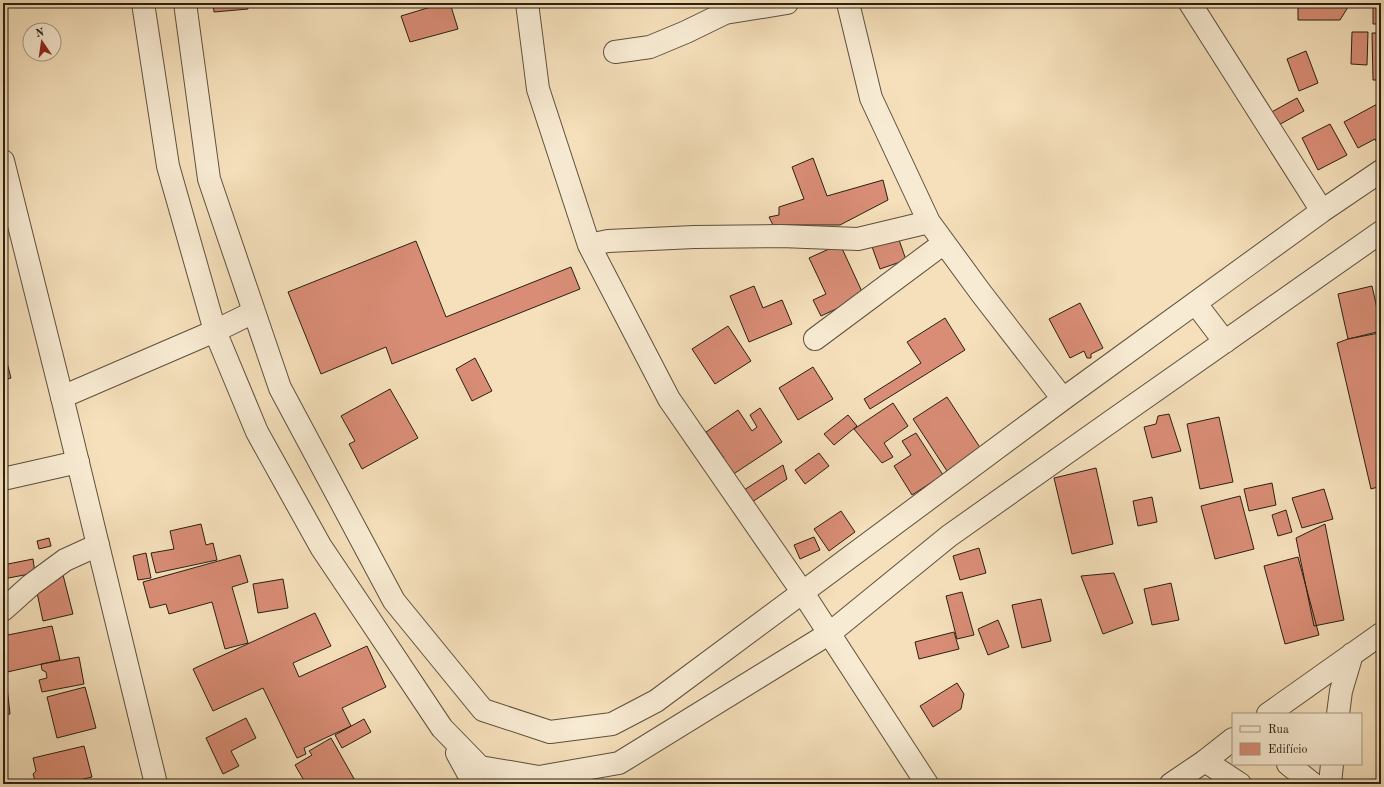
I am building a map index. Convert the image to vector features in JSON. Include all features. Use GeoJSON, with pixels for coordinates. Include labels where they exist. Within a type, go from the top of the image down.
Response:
{"type":"FeatureCollection","features":[{"type":"Feature","properties":{"kind":"street"},"geometry":{"type":"LineString","coordinates":[[143,3],[168,166],[216,331],[257,432],[321,547],[442,728],[474,784]]}},
{"type":"Feature","properties":{"kind":"street"},"geometry":{"type":"LineString","coordinates":[[186,3],[208,179],[280,388],[394,601],[483,710],[550,732],[612,724],[656,701],[1063,399],[1196,304],[1322,211],[1381,171]]}},
{"type":"Feature","properties":{"kind":"street"},"geometry":{"type":"LineString","coordinates":[[527,3],[538,89],[589,245],[669,399],[830,633],[927,784]]}},
{"type":"Feature","properties":{"kind":"street"},"geometry":{"type":"LineString","coordinates":[[615,52],[650,47],[686,32],[725,13],[787,3]]}},
{"type":"Feature","properties":{"kind":"street"},"geometry":{"type":"LineString","coordinates":[[848,3],[872,98],[928,222],[1063,399]]}},
{"type":"Feature","properties":{"kind":"street"},"geometry":{"type":"LineString","coordinates":[[1190,3],[1322,211]]}},
{"type":"Feature","properties":{"kind":"street"},"geometry":{"type":"LineString","coordinates":[[3,161],[156,784]]}},
{"type":"Feature","properties":{"kind":"street"},"geometry":{"type":"LineString","coordinates":[[589,245],[608,241],[694,237],[781,236],[858,239],[928,222]]}},
{"type":"Feature","properties":{"kind":"street"},"geometry":{"type":"LineString","coordinates":[[592,784],[619,763],[830,633],[949,536],[1381,232]]}},
{"type":"Feature","properties":{"kind":"street"},"geometry":{"type":"LineString","coordinates":[[815,339],[944,243]]}},
{"type":"Feature","properties":{"kind":"street"},"geometry":{"type":"LineString","coordinates":[[1196,304],[1225,342]]}},
{"type":"Feature","properties":{"kind":"street"},"geometry":{"type":"LineString","coordinates":[[62,397],[216,331],[254,312]]}},
{"type":"Feature","properties":{"kind":"street"},"geometry":{"type":"LineString","coordinates":[[3,479],[78,462]]}},
{"type":"Feature","properties":{"kind":"street"},"geometry":{"type":"LineString","coordinates":[[3,610],[31,585],[65,560],[98,545]]}},
{"type":"Feature","properties":{"kind":"street"},"geometry":{"type":"LineString","coordinates":[[368,617],[394,601]]}},
{"type":"Feature","properties":{"kind":"street"},"geometry":{"type":"LineString","coordinates":[[1269,713],[1381,634]]}},
{"type":"Feature","properties":{"kind":"street"},"geometry":{"type":"LineString","coordinates":[[1338,713],[1341,691],[1352,654]]}},
{"type":"Feature","properties":{"kind":"street"},"geometry":{"type":"LineString","coordinates":[[442,728],[480,767],[539,777],[619,763]]}},
{"type":"Feature","properties":{"kind":"street"},"geometry":{"type":"LineString","coordinates":[[1171,784],[1205,761],[1232,740]]}},
{"type":"Feature","properties":{"kind":"street"},"geometry":{"type":"LineString","coordinates":[[1205,761],[1240,784]]}},
{"type":"Feature","properties":{"kind":"street"},"geometry":{"type":"LineString","coordinates":[[1289,765],[1313,784]]}},
{"type":"Feature","properties":{"kind":"street"},"geometry":{"type":"LineString","coordinates":[[1330,784],[1332,765]]}},
{"type":"Feature","properties":{"kind":"building"},"geometry":{"type":"Polygon","coordinates":[[[213,3],[247,3],[248,9],[214,12],[213,3]]]}},
{"type":"Feature","properties":{"kind":"building"},"geometry":{"type":"Polygon","coordinates":[[[444,3],[450,3],[458,29],[410,42],[401,16],[444,3]]]}},
{"type":"Feature","properties":{"kind":"building"},"geometry":{"type":"Polygon","coordinates":[[[1298,3],[1348,3],[1348,7],[1340,20],[1298,20],[1298,3]]]}},
{"type":"Feature","properties":{"kind":"building"},"geometry":{"type":"Polygon","coordinates":[[[1373,3],[1381,3],[1381,24],[1373,24],[1373,3]]]}},
{"type":"Feature","properties":{"kind":"building"},"geometry":{"type":"Polygon","coordinates":[[[1352,32],[1368,32],[1367,65],[1351,64],[1352,32]]]}},
{"type":"Feature","properties":{"kind":"building"},"geometry":{"type":"Polygon","coordinates":[[[1372,33],[1381,33],[1381,80],[1373,80],[1372,33]]]}},
{"type":"Feature","properties":{"kind":"building"},"geometry":{"type":"Polygon","coordinates":[[[1306,51],[1318,83],[1299,91],[1287,59],[1306,51]]]}},
{"type":"Feature","properties":{"kind":"building"},"geometry":{"type":"Polygon","coordinates":[[[1297,98],[1304,111],[1275,127],[1268,114],[1297,98]]]}},
{"type":"Feature","properties":{"kind":"building"},"geometry":{"type":"Polygon","coordinates":[[[1381,102],[1381,151],[1375,139],[1358,148],[1344,122],[1381,102]]]}},
{"type":"Feature","properties":{"kind":"building"},"geometry":{"type":"Polygon","coordinates":[[[1330,124],[1347,155],[1318,170],[1302,138],[1330,124]]]}},
{"type":"Feature","properties":{"kind":"building"},"geometry":{"type":"Polygon","coordinates":[[[813,158],[827,196],[883,180],[888,200],[840,225],[773,225],[769,217],[779,215],[779,207],[804,199],[792,167],[813,158]]]}},
{"type":"Feature","properties":{"kind":"building"},"geometry":{"type":"Polygon","coordinates":[[[896,231],[906,260],[880,269],[870,241],[896,231]]]}},
{"type":"Feature","properties":{"kind":"building"},"geometry":{"type":"Polygon","coordinates":[[[416,241],[446,317],[571,267],[580,289],[392,364],[386,347],[321,374],[288,292],[416,241]]]}},
{"type":"Feature","properties":{"kind":"building"},"geometry":{"type":"Polygon","coordinates":[[[840,244],[864,296],[821,316],[813,300],[826,294],[809,258],[840,244]]]}},
{"type":"Feature","properties":{"kind":"building"},"geometry":{"type":"Polygon","coordinates":[[[754,286],[763,308],[782,300],[792,324],[749,342],[730,296],[754,286]]]}},
{"type":"Feature","properties":{"kind":"building"},"geometry":{"type":"Polygon","coordinates":[[[1372,286],[1381,331],[1348,339],[1338,294],[1372,286]]]}},
{"type":"Feature","properties":{"kind":"building"},"geometry":{"type":"Polygon","coordinates":[[[1080,303],[1103,348],[1091,354],[1091,358],[1087,358],[1084,351],[1070,358],[1049,319],[1080,303]]]}},
{"type":"Feature","properties":{"kind":"building"},"geometry":{"type":"Polygon","coordinates":[[[945,318],[965,350],[870,409],[864,399],[921,363],[907,342],[945,318]]]}},
{"type":"Feature","properties":{"kind":"building"},"geometry":{"type":"Polygon","coordinates":[[[728,326],[751,361],[715,384],[692,349],[728,326]]]}},
{"type":"Feature","properties":{"kind":"building"},"geometry":{"type":"Polygon","coordinates":[[[1379,333],[1381,344],[1381,486],[1371,489],[1337,343],[1348,339],[1379,333]]]}},
{"type":"Feature","properties":{"kind":"building"},"geometry":{"type":"Polygon","coordinates":[[[3,351],[11,378],[3,380],[3,351]]]}},
{"type":"Feature","properties":{"kind":"building"},"geometry":{"type":"Polygon","coordinates":[[[475,358],[492,391],[472,401],[456,369],[475,358]]]}},
{"type":"Feature","properties":{"kind":"building"},"geometry":{"type":"Polygon","coordinates":[[[813,367],[833,399],[798,420],[779,388],[813,367]]]}},
{"type":"Feature","properties":{"kind":"building"},"geometry":{"type":"Polygon","coordinates":[[[390,389],[418,438],[362,469],[349,444],[355,441],[341,416],[390,389]]]}},
{"type":"Feature","properties":{"kind":"building"},"geometry":{"type":"Polygon","coordinates":[[[947,397],[981,449],[947,471],[913,419],[947,397]]]}},
{"type":"Feature","properties":{"kind":"building"},"geometry":{"type":"Polygon","coordinates":[[[893,403],[908,426],[884,443],[893,457],[882,463],[854,429],[893,403]]]}},
{"type":"Feature","properties":{"kind":"building"},"geometry":{"type":"Polygon","coordinates":[[[760,408],[782,442],[729,477],[718,461],[724,458],[706,432],[738,410],[752,431],[757,427],[750,415],[760,408]]]}},
{"type":"Feature","properties":{"kind":"building"},"geometry":{"type":"Polygon","coordinates":[[[1169,414],[1181,451],[1152,458],[1144,427],[1156,424],[1158,416],[1169,414]]]}},
{"type":"Feature","properties":{"kind":"building"},"geometry":{"type":"Polygon","coordinates":[[[848,415],[857,426],[834,445],[824,434],[848,415]]]}},
{"type":"Feature","properties":{"kind":"building"},"geometry":{"type":"Polygon","coordinates":[[[1219,417],[1233,482],[1200,489],[1187,424],[1219,417]]]}},
{"type":"Feature","properties":{"kind":"building"},"geometry":{"type":"Polygon","coordinates":[[[916,433],[943,475],[912,495],[894,466],[911,455],[902,441],[916,433]]]}},
{"type":"Feature","properties":{"kind":"building"},"geometry":{"type":"Polygon","coordinates":[[[819,453],[829,466],[805,484],[795,470],[819,453]]]}},
{"type":"Feature","properties":{"kind":"building"},"geometry":{"type":"Polygon","coordinates":[[[783,465],[787,479],[752,502],[744,490],[783,465]]]}},
{"type":"Feature","properties":{"kind":"building"},"geometry":{"type":"Polygon","coordinates":[[[1096,468],[1113,544],[1072,554],[1054,478],[1096,468]]]}},
{"type":"Feature","properties":{"kind":"building"},"geometry":{"type":"Polygon","coordinates":[[[1272,483],[1276,505],[1249,511],[1244,489],[1272,483]]]}},
{"type":"Feature","properties":{"kind":"building"},"geometry":{"type":"Polygon","coordinates":[[[1324,489],[1333,519],[1302,528],[1292,498],[1324,489]]]}},
{"type":"Feature","properties":{"kind":"building"},"geometry":{"type":"Polygon","coordinates":[[[1240,496],[1254,549],[1215,559],[1201,506],[1240,496]]]}},
{"type":"Feature","properties":{"kind":"building"},"geometry":{"type":"Polygon","coordinates":[[[1152,497],[1157,522],[1138,526],[1133,501],[1152,497]]]}},
{"type":"Feature","properties":{"kind":"building"},"geometry":{"type":"Polygon","coordinates":[[[1286,510],[1292,532],[1278,536],[1272,515],[1286,510]]]}},
{"type":"Feature","properties":{"kind":"building"},"geometry":{"type":"Polygon","coordinates":[[[841,511],[855,532],[829,551],[814,529],[841,511]]]}},
{"type":"Feature","properties":{"kind":"building"},"geometry":{"type":"Polygon","coordinates":[[[201,524],[206,545],[213,543],[217,560],[156,573],[151,553],[174,549],[170,531],[201,524]]]}},
{"type":"Feature","properties":{"kind":"building"},"geometry":{"type":"Polygon","coordinates":[[[1325,524],[1344,620],[1314,626],[1296,538],[1325,524]]]}},
{"type":"Feature","properties":{"kind":"building"},"geometry":{"type":"Polygon","coordinates":[[[814,537],[820,550],[800,559],[794,545],[814,537]]]}},
{"type":"Feature","properties":{"kind":"building"},"geometry":{"type":"Polygon","coordinates":[[[49,538],[51,546],[39,549],[37,541],[49,538]]]}},
{"type":"Feature","properties":{"kind":"building"},"geometry":{"type":"Polygon","coordinates":[[[979,548],[986,573],[960,580],[953,556],[979,548]]]}},
{"type":"Feature","properties":{"kind":"building"},"geometry":{"type":"Polygon","coordinates":[[[146,553],[151,578],[138,580],[133,556],[146,553]]]}},
{"type":"Feature","properties":{"kind":"building"},"geometry":{"type":"Polygon","coordinates":[[[240,555],[248,582],[232,587],[248,643],[225,649],[212,602],[169,614],[166,604],[150,608],[143,582],[240,555]]]}},
{"type":"Feature","properties":{"kind":"building"},"geometry":{"type":"Polygon","coordinates":[[[1298,557],[1319,635],[1285,644],[1264,566],[1298,557]]]}},
{"type":"Feature","properties":{"kind":"building"},"geometry":{"type":"Polygon","coordinates":[[[33,559],[35,573],[3,579],[3,565],[33,559]]]}},
{"type":"Feature","properties":{"kind":"building"},"geometry":{"type":"Polygon","coordinates":[[[62,571],[73,614],[43,621],[36,588],[62,571]]]}},
{"type":"Feature","properties":{"kind":"building"},"geometry":{"type":"Polygon","coordinates":[[[1114,573],[1133,623],[1103,634],[1081,576],[1114,573]]]}},
{"type":"Feature","properties":{"kind":"building"},"geometry":{"type":"Polygon","coordinates":[[[283,579],[288,608],[258,613],[253,584],[283,579]]]}},
{"type":"Feature","properties":{"kind":"building"},"geometry":{"type":"Polygon","coordinates":[[[1171,583],[1179,620],[1152,625],[1144,589],[1171,583]]]}},
{"type":"Feature","properties":{"kind":"building"},"geometry":{"type":"Polygon","coordinates":[[[962,592],[974,635],[957,639],[946,596],[962,592]]]}},
{"type":"Feature","properties":{"kind":"building"},"geometry":{"type":"Polygon","coordinates":[[[1041,599],[1051,641],[1022,648],[1012,605],[1041,599]]]}},
{"type":"Feature","properties":{"kind":"building"},"geometry":{"type":"Polygon","coordinates":[[[315,613],[331,646],[293,663],[299,677],[367,646],[386,687],[342,708],[351,726],[304,748],[306,754],[297,758],[263,688],[213,711],[193,669],[315,613]]]}},
{"type":"Feature","properties":{"kind":"building"},"geometry":{"type":"Polygon","coordinates":[[[3,619],[8,634],[3,636],[3,619]]]}},
{"type":"Feature","properties":{"kind":"building"},"geometry":{"type":"Polygon","coordinates":[[[998,620],[1009,647],[988,655],[978,629],[998,620]]]}},
{"type":"Feature","properties":{"kind":"building"},"geometry":{"type":"Polygon","coordinates":[[[52,626],[60,660],[3,673],[3,636],[52,626]]]}},
{"type":"Feature","properties":{"kind":"building"},"geometry":{"type":"Polygon","coordinates":[[[954,632],[959,649],[919,659],[915,642],[954,632]]]}},
{"type":"Feature","properties":{"kind":"building"},"geometry":{"type":"Polygon","coordinates":[[[79,657],[84,684],[42,692],[39,680],[47,678],[46,672],[42,670],[41,664],[79,657]]]}},
{"type":"Feature","properties":{"kind":"building"},"geometry":{"type":"Polygon","coordinates":[[[6,678],[10,714],[3,715],[3,679],[6,678]]]}},
{"type":"Feature","properties":{"kind":"building"},"geometry":{"type":"Polygon","coordinates":[[[957,683],[964,694],[961,709],[933,727],[920,706],[957,683]]]}},
{"type":"Feature","properties":{"kind":"building"},"geometry":{"type":"Polygon","coordinates":[[[85,687],[96,728],[57,738],[47,697],[85,687]]]}},
{"type":"Feature","properties":{"kind":"building"},"geometry":{"type":"Polygon","coordinates":[[[246,718],[256,738],[231,751],[239,766],[223,774],[206,738],[246,718]]]}},
{"type":"Feature","properties":{"kind":"building"},"geometry":{"type":"Polygon","coordinates":[[[364,719],[371,732],[342,748],[335,735],[364,719]]]}},
{"type":"Feature","properties":{"kind":"building"},"geometry":{"type":"Polygon","coordinates":[[[331,738],[357,784],[306,784],[295,765],[312,755],[309,751],[331,738]]]}},
{"type":"Feature","properties":{"kind":"building"},"geometry":{"type":"Polygon","coordinates":[[[84,746],[92,777],[63,784],[36,784],[33,774],[36,771],[33,758],[84,746]]]}}]}
